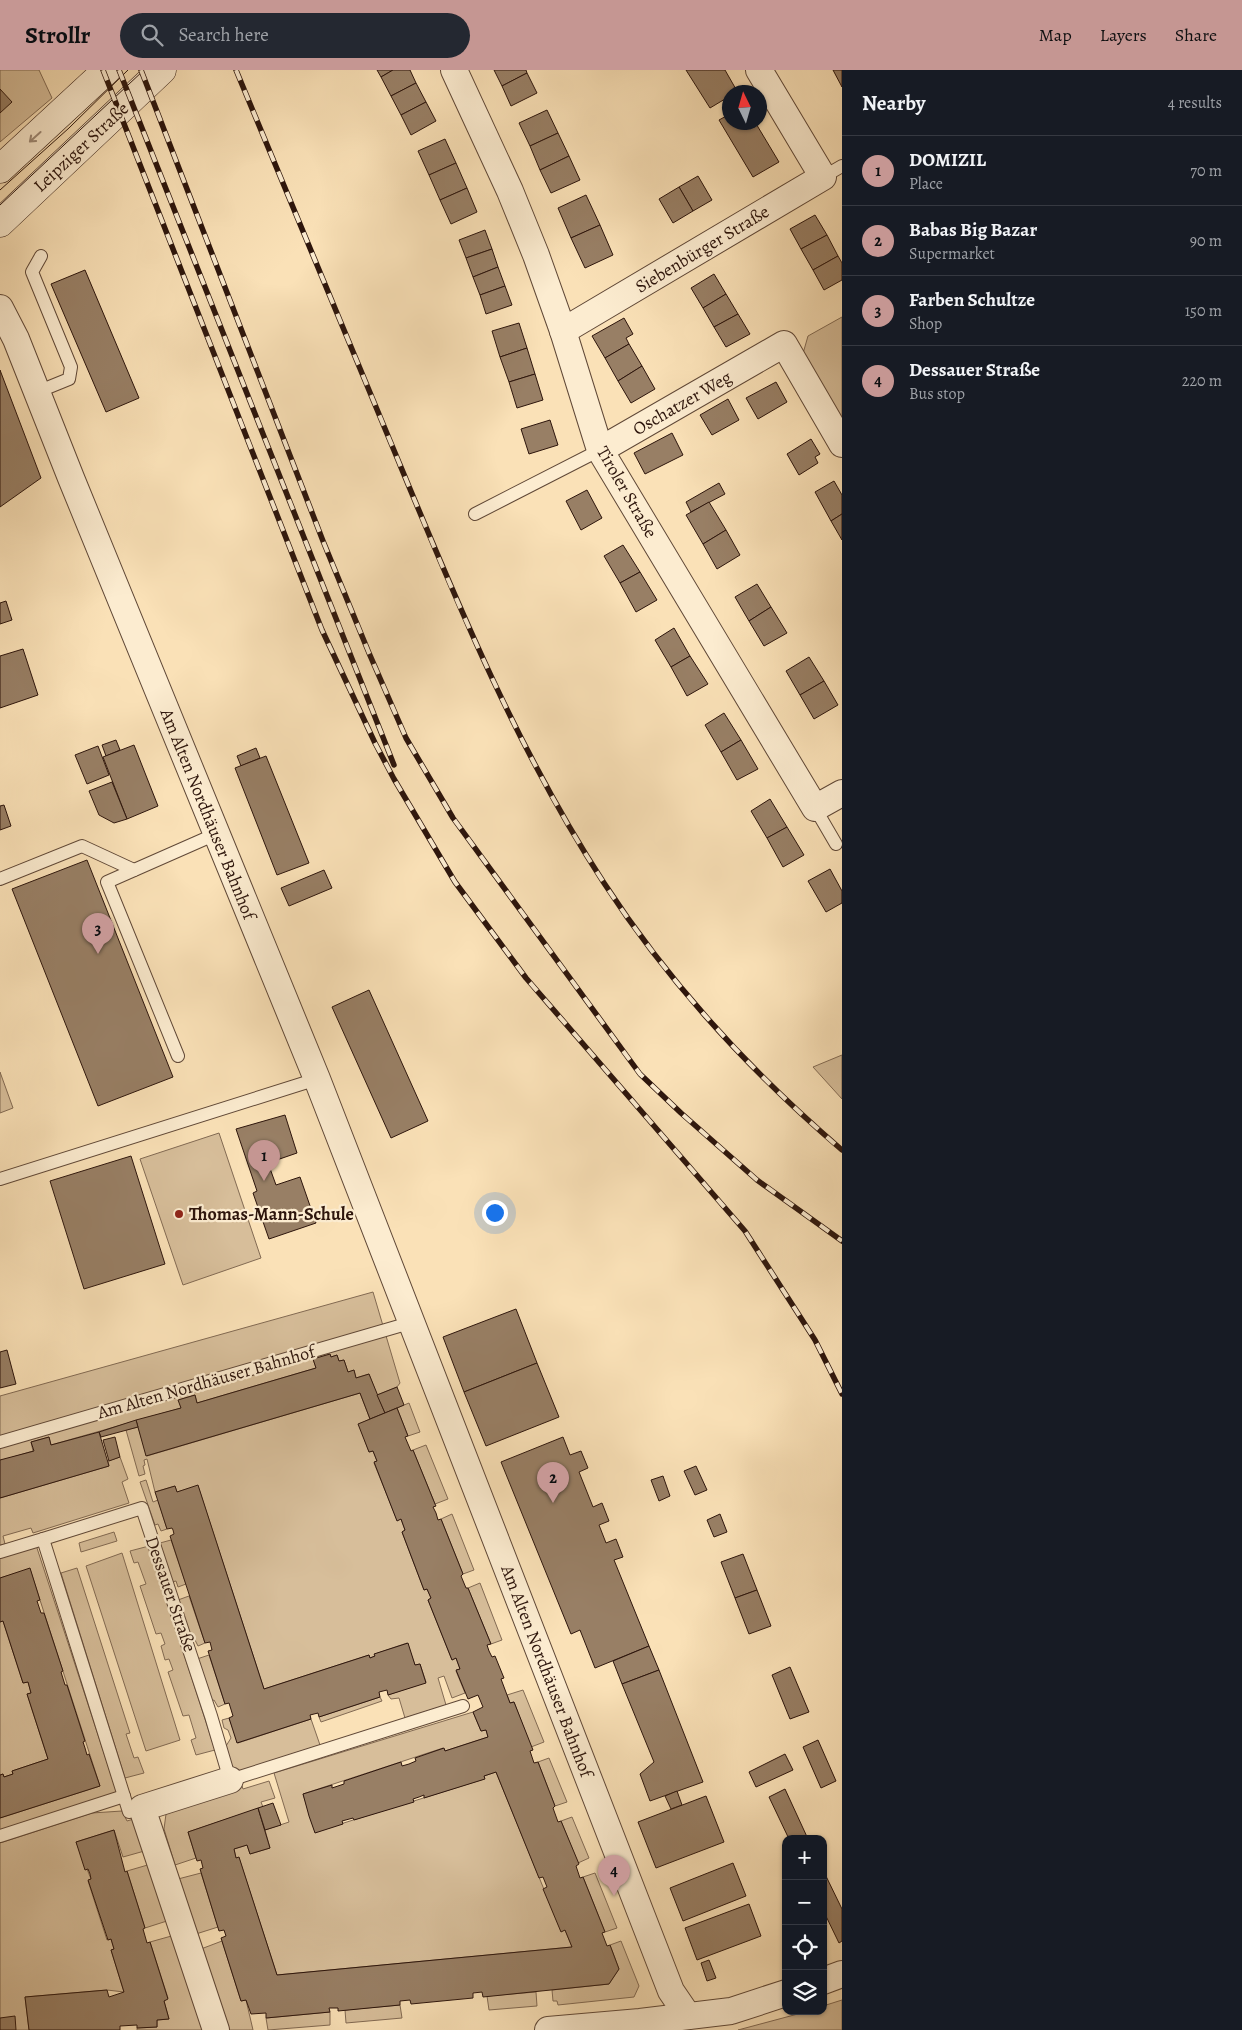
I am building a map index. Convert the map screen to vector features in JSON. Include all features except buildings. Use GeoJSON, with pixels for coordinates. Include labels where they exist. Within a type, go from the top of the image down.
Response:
{"type":"FeatureCollection","features":[{"type":"Feature","properties":{"kind":"main road"},"geometry":{"type":"LineString","coordinates":[[0,170],[107,70]]}},
{"type":"Feature","properties":{"kind":"main road","name":"Leipziger Straße"},"geometry":{"type":"LineString","coordinates":[[0,224],[162,70]]}},
{"type":"Feature","properties":{"kind":"street","name":"Tiroler Straße"},"geometry":{"type":"LineString","coordinates":[[454,70],[510,191],[563,331],[600,450],[814,808]]}},
{"type":"Feature","properties":{"kind":"street"},"geometry":{"type":"LineString","coordinates":[[759,70],[832,172]]}},
{"type":"Feature","properties":{"kind":"street","name":"Siebenbürger Straße"},"geometry":{"type":"LineString","coordinates":[[563,331],[832,172]]}},
{"type":"Feature","properties":{"kind":"street","name":"Am Alten Nordhäuser Bahnhof"},"geometry":{"type":"LineString","coordinates":[[0,308],[16,339],[317,1079],[413,1322],[667,1982],[688,2016]]}},
{"type":"Feature","properties":{"kind":"street","name":"Oschatzer Weg"},"geometry":{"type":"LineString","coordinates":[[600,450],[784,344],[842,444]]}},
{"type":"Feature","properties":{"kind":"street"},"geometry":{"type":"LineString","coordinates":[[814,808],[842,793]]}},
{"type":"Feature","properties":{"kind":"street"},"geometry":{"type":"LineString","coordinates":[[216,2030],[133,1802],[230,1780]]}},
{"type":"Feature","properties":{"kind":"street"},"geometry":{"type":"LineString","coordinates":[[827,1980],[842,1974]]}},
{"type":"Feature","properties":{"kind":"street"},"geometry":{"type":"LineString","coordinates":[[548,2030],[633,2026],[688,2016],[731,2011],[782,1994]]}},
{"type":"Feature","properties":{"kind":"lane"},"geometry":{"type":"LineString","coordinates":[[37,392],[69,379],[71,367],[32,272],[41,256]]}},
{"type":"Feature","properties":{"kind":"lane","name":"Oschatzer Weg"},"geometry":{"type":"LineString","coordinates":[[475,514],[600,450]]}},
{"type":"Feature","properties":{"kind":"lane","name":"Tiroler Straße"},"geometry":{"type":"LineString","coordinates":[[814,808],[836,844]]}},
{"type":"Feature","properties":{"kind":"lane"},"geometry":{"type":"LineString","coordinates":[[178,1056],[107,882],[216,834]]}},
{"type":"Feature","properties":{"kind":"lane"},"geometry":{"type":"LineString","coordinates":[[0,879],[82,846],[134,870]]}},
{"type":"Feature","properties":{"kind":"lane"},"geometry":{"type":"LineString","coordinates":[[0,1179],[317,1079]]}},
{"type":"Feature","properties":{"kind":"lane","name":"Am Alten Nordhäuser Bahnhof"},"geometry":{"type":"LineString","coordinates":[[0,1442],[413,1322]]}},
{"type":"Feature","properties":{"kind":"lane","name":"Dessauer Straße"},"geometry":{"type":"LineString","coordinates":[[0,1552],[142,1508],[211,1716],[230,1780]]}},
{"type":"Feature","properties":{"kind":"lane"},"geometry":{"type":"LineString","coordinates":[[0,1836],[133,1802],[43,1539]]}},
{"type":"Feature","properties":{"kind":"lane"},"geometry":{"type":"LineString","coordinates":[[230,1780],[463,1706]]}},
{"type":"Feature","properties":{"kind":"shaded area"},"geometry":{"type":"Polygon","coordinates":[[[0,70],[39,70],[52,98],[0,142],[0,70]]]}},
{"type":"Feature","properties":{"kind":"shaded area"},"geometry":{"type":"Polygon","coordinates":[[[842,317],[842,425],[802,357],[808,336],[842,317]]]}},
{"type":"Feature","properties":{"kind":"shaded area"},"geometry":{"type":"Polygon","coordinates":[[[842,1055],[842,1099],[813,1067],[842,1055]]]}},
{"type":"Feature","properties":{"kind":"shaded area"},"geometry":{"type":"Polygon","coordinates":[[[0,1072],[13,1108],[0,1113],[0,1072]]]}},
{"type":"Feature","properties":{"kind":"shaded area"},"geometry":{"type":"Polygon","coordinates":[[[219,1133],[261,1258],[183,1285],[140,1159],[219,1133]]]}},
{"type":"Feature","properties":{"kind":"shaded area"},"geometry":{"type":"Polygon","coordinates":[[[373,1292],[400,1383],[397,1387],[377,1395],[369,1374],[356,1378],[354,1370],[348,1372],[344,1360],[339,1361],[337,1355],[331,1357],[330,1354],[313,1359],[316,1368],[197,1403],[195,1395],[179,1400],[181,1408],[51,1445],[49,1437],[31,1442],[33,1451],[0,1461],[0,1396],[373,1292]]]}},
{"type":"Feature","properties":{"kind":"shaded area"},"geometry":{"type":"Polygon","coordinates":[[[360,1393],[370,1419],[359,1424],[369,1452],[373,1451],[377,1461],[374,1463],[397,1520],[401,1519],[405,1530],[402,1532],[424,1590],[427,1589],[431,1598],[428,1600],[452,1660],[456,1658],[460,1669],[456,1671],[465,1693],[452,1698],[444,1676],[438,1678],[446,1705],[405,1718],[399,1698],[391,1699],[388,1695],[426,1682],[420,1664],[415,1665],[407,1643],[375,1654],[375,1656],[370,1658],[369,1655],[264,1689],[198,1486],[177,1492],[175,1486],[155,1492],[147,1459],[144,1460],[145,1465],[143,1466],[145,1474],[139,1476],[126,1430],[138,1427],[147,1456],[360,1393]]]}},
{"type":"Feature","properties":{"kind":"shaded area"},"geometry":{"type":"Polygon","coordinates":[[[409,1403],[420,1432],[408,1436],[397,1408],[409,1403]]]}},
{"type":"Feature","properties":{"kind":"shaded area"},"geometry":{"type":"Polygon","coordinates":[[[426,1445],[448,1499],[435,1504],[413,1450],[426,1445]]]}},
{"type":"Feature","properties":{"kind":"shaded area"},"geometry":{"type":"Polygon","coordinates":[[[120,1457],[128,1479],[122,1482],[129,1503],[33,1533],[31,1528],[3,1536],[5,1544],[0,1545],[0,1498],[109,1466],[108,1461],[120,1457]]]}},
{"type":"Feature","properties":{"kind":"shaded area"},"geometry":{"type":"Polygon","coordinates":[[[146,1480],[153,1502],[158,1500],[167,1529],[161,1531],[158,1524],[155,1525],[140,1482],[146,1480]]]}},
{"type":"Feature","properties":{"kind":"shaded area"},"geometry":{"type":"Polygon","coordinates":[[[452,1514],[474,1570],[463,1574],[441,1519],[452,1514]]]}},
{"type":"Feature","properties":{"kind":"shaded area"},"geometry":{"type":"Polygon","coordinates":[[[114,1532],[117,1541],[81,1552],[79,1543],[114,1532]]]}},
{"type":"Feature","properties":{"kind":"shaded area"},"geometry":{"type":"Polygon","coordinates":[[[171,1540],[186,1584],[178,1587],[176,1581],[172,1582],[160,1543],[171,1540]]]}},
{"type":"Feature","properties":{"kind":"shaded area"},"geometry":{"type":"Polygon","coordinates":[[[36,1545],[117,1793],[0,1830],[0,1818],[100,1786],[30,1569],[0,1578],[0,1557],[36,1545]]]}},
{"type":"Feature","properties":{"kind":"shaded area"},"geometry":{"type":"Polygon","coordinates":[[[149,1546],[215,1750],[196,1755],[191,1740],[196,1738],[189,1715],[183,1716],[168,1672],[173,1670],[169,1659],[165,1660],[161,1646],[165,1644],[161,1633],[156,1634],[140,1586],[146,1584],[138,1562],[134,1563],[130,1551],[149,1546]]]}},
{"type":"Feature","properties":{"kind":"shaded area"},"geometry":{"type":"Polygon","coordinates":[[[122,1553],[180,1740],[146,1751],[86,1566],[122,1553]]]}},
{"type":"Feature","properties":{"kind":"shaded area"},"geometry":{"type":"Polygon","coordinates":[[[77,1568],[130,1733],[126,1734],[134,1758],[138,1757],[144,1773],[125,1778],[61,1573],[77,1568]]]}},
{"type":"Feature","properties":{"kind":"shaded area"},"geometry":{"type":"Polygon","coordinates":[[[480,1583],[502,1640],[491,1644],[468,1588],[480,1583]]]}},
{"type":"Feature","properties":{"kind":"shaded area"},"geometry":{"type":"Polygon","coordinates":[[[189,1596],[205,1643],[198,1646],[195,1640],[191,1641],[178,1600],[189,1596]]]}},
{"type":"Feature","properties":{"kind":"shaded area"},"geometry":{"type":"Polygon","coordinates":[[[3,1621],[23,1683],[28,1682],[31,1693],[27,1694],[48,1759],[12,1771],[13,1774],[4,1777],[3,1774],[0,1775],[0,1622],[3,1621]]]}},
{"type":"Feature","properties":{"kind":"shaded area"},"geometry":{"type":"Polygon","coordinates":[[[209,1655],[225,1704],[218,1707],[214,1700],[211,1701],[197,1659],[209,1655]]]}},
{"type":"Feature","properties":{"kind":"shaded area"},"geometry":{"type":"Polygon","coordinates":[[[523,1690],[544,1742],[531,1747],[514,1702],[510,1703],[507,1695],[523,1690]]]}},
{"type":"Feature","properties":{"kind":"shaded area"},"geometry":{"type":"Polygon","coordinates":[[[380,1697],[382,1701],[321,1722],[319,1717],[380,1697]]]}},
{"type":"Feature","properties":{"kind":"shaded area"},"geometry":{"type":"Polygon","coordinates":[[[473,1712],[481,1731],[486,1730],[488,1737],[445,1751],[443,1748],[303,1794],[315,1832],[484,1779],[484,1776],[496,1772],[561,1931],[565,1930],[572,1947],[277,1975],[239,1858],[236,1858],[234,1849],[247,1845],[250,1854],[270,1848],[265,1830],[289,1822],[274,1773],[473,1712]]]}},
{"type":"Feature","properties":{"kind":"shaded area"},"geometry":{"type":"Polygon","coordinates":[[[229,1718],[238,1743],[311,1719],[320,1745],[234,1773],[226,1746],[231,1738],[228,1730],[224,1728],[222,1720],[229,1718]]]}},
{"type":"Feature","properties":{"kind":"shaded area"},"geometry":{"type":"Polygon","coordinates":[[[549,1758],[567,1802],[555,1806],[538,1762],[549,1758]]]}},
{"type":"Feature","properties":{"kind":"shaded area"},"geometry":{"type":"Polygon","coordinates":[[[269,1781],[275,1798],[261,1802],[263,1807],[188,1832],[196,1858],[175,1865],[164,1829],[166,1814],[173,1808],[242,1786],[243,1789],[269,1781]]]}},
{"type":"Feature","properties":{"kind":"shaded area"},"geometry":{"type":"Polygon","coordinates":[[[122,1811],[127,1821],[137,1818],[148,1850],[123,1857],[114,1830],[76,1842],[91,1879],[88,1881],[107,1940],[111,1939],[114,1949],[111,1950],[124,1992],[107,1990],[25,1997],[29,2030],[0,2030],[0,1843],[92,1813],[122,1811]]]}},
{"type":"Feature","properties":{"kind":"shaded area"},"geometry":{"type":"Polygon","coordinates":[[[572,1817],[589,1858],[578,1863],[561,1821],[572,1817]]]}},
{"type":"Feature","properties":{"kind":"shaded area"},"geometry":{"type":"Polygon","coordinates":[[[151,1864],[170,1920],[145,1928],[127,1871],[151,1864]]]}},
{"type":"Feature","properties":{"kind":"shaded area"},"geometry":{"type":"Polygon","coordinates":[[[201,1873],[218,1927],[196,1934],[178,1879],[201,1873]]]}},
{"type":"Feature","properties":{"kind":"shaded area"},"geometry":{"type":"Polygon","coordinates":[[[595,1873],[617,1928],[605,1932],[583,1877],[595,1873]]]}},
{"type":"Feature","properties":{"kind":"shaded area"},"geometry":{"type":"Polygon","coordinates":[[[175,1935],[205,2030],[137,2030],[137,2028],[157,2027],[157,2020],[169,2019],[164,2001],[168,1998],[150,1942],[175,1935]]]}},
{"type":"Feature","properties":{"kind":"shaded area"},"geometry":{"type":"Polygon","coordinates":[[[222,1941],[241,2001],[246,2000],[253,2030],[227,2030],[201,1949],[222,1941]]]}},
{"type":"Feature","properties":{"kind":"shaded area"},"geometry":{"type":"Polygon","coordinates":[[[621,1941],[639,1986],[634,1997],[558,2005],[557,2001],[553,2001],[552,1990],[609,1984],[619,1969],[610,1945],[621,1941]]]}},
{"type":"Feature","properties":{"kind":"shaded area"},"geometry":{"type":"Polygon","coordinates":[[[536,1992],[537,2006],[489,2010],[487,1996],[536,1992]]]}},
{"type":"Feature","properties":{"kind":"shaded area"},"geometry":{"type":"Polygon","coordinates":[[[842,2000],[842,2030],[738,2030],[794,2015],[827,2015],[827,2005],[842,2000]]]}},
{"type":"Feature","properties":{"kind":"shaded area"},"geometry":{"type":"Polygon","coordinates":[[[400,2005],[402,2018],[346,2023],[345,2010],[400,2005]]]}},
{"type":"Feature","properties":{"kind":"shaded area"},"geometry":{"type":"Polygon","coordinates":[[[330,2012],[330,2025],[268,2030],[266,2018],[330,2012]]]}},
{"type":"Feature","properties":{"kind":"tram line"},"geometry":{"type":"LineString","coordinates":[[0,190],[69,128],[128,70]]}},
{"type":"Feature","properties":{"kind":"tram line"},"geometry":{"type":"LineString","coordinates":[[0,205],[144,70]]}},
{"type":"Feature","properties":{"kind":"railway"},"geometry":{"type":"LineString","coordinates":[[103,70],[322,630],[394,779],[455,882],[526,978],[745,1231],[815,1340],[842,1394]]}},
{"type":"Feature","properties":{"kind":"railway"},"geometry":{"type":"LineString","coordinates":[[119,70],[394,765]]}},
{"type":"Feature","properties":{"kind":"railway"},"geometry":{"type":"LineString","coordinates":[[141,70],[323,541],[369,653],[406,738],[453,818],[640,1074],[757,1180],[842,1241]]}},
{"type":"Feature","properties":{"kind":"railway"},"geometry":{"type":"LineString","coordinates":[[236,70],[443,569],[491,676],[544,782],[604,883],[629,920],[684,991],[744,1058],[842,1150]]}},
{"type":"Feature","properties":{"kind":"place","name":"Farben Schultze"},"geometry":{"type":"Point","coordinates":[98,954]}},
{"type":"Feature","properties":{"kind":"place","name":"DOMIZIL"},"geometry":{"type":"Point","coordinates":[264,1181]}},
{"type":"Feature","properties":{"kind":"place","name":"Thomas-Mann-Schule"},"geometry":{"type":"Point","coordinates":[179,1214]}},
{"type":"Feature","properties":{"kind":"place","name":"Babas Big Bazar"},"geometry":{"type":"Point","coordinates":[553,1503]}},
{"type":"Feature","properties":{"kind":"place","name":"Dessauer Straße"},"geometry":{"type":"Point","coordinates":[614,1896]}}]}
